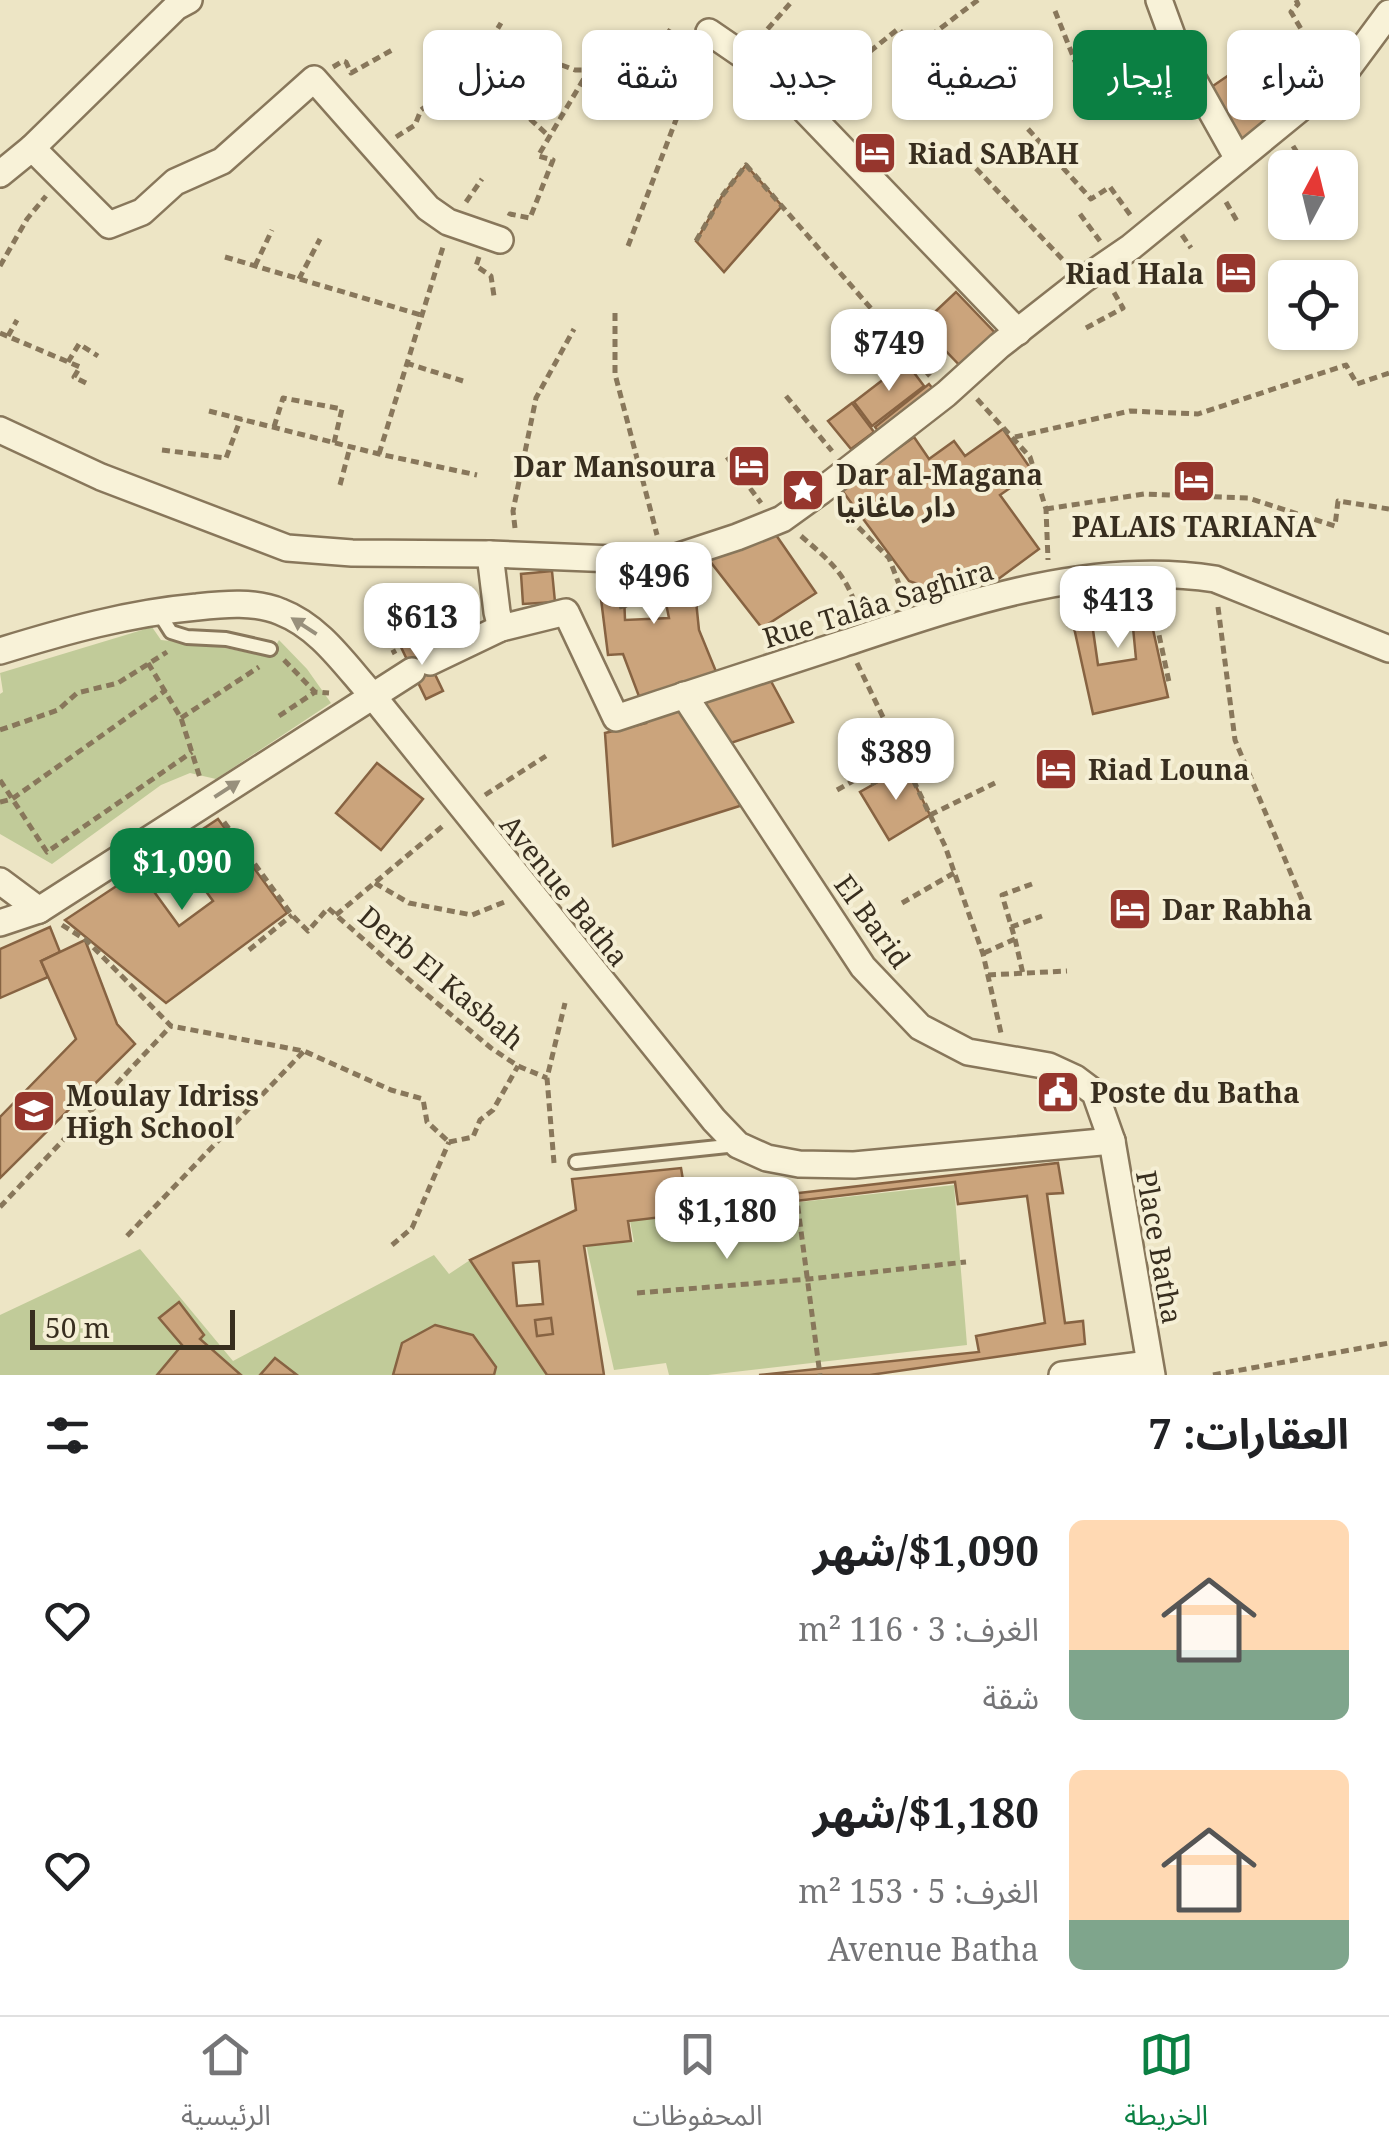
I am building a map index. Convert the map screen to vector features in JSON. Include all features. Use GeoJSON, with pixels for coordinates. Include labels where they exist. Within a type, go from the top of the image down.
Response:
{"type":"FeatureCollection","features":[{"type":"Feature","properties":{"kind":"street"},"geometry":{"type":"LineString","coordinates":[[0,174],[27,153],[176,7],[188,0]]}},
{"type":"Feature","properties":{"kind":"street"},"geometry":{"type":"LineString","coordinates":[[1159,0],[1170,30]]}},
{"type":"Feature","properties":{"kind":"street"},"geometry":{"type":"LineString","coordinates":[[1360,53],[1389,13]]}},
{"type":"Feature","properties":{"kind":"street"},"geometry":{"type":"LineString","coordinates":[[27,153],[109,225],[142,212],[175,182],[222,160],[314,79],[428,208],[448,222],[494,238]]}},
{"type":"Feature","properties":{"kind":"street"},"geometry":{"type":"LineString","coordinates":[[1207,103],[1238,158]]}},
{"type":"Feature","properties":{"kind":"street"},"geometry":{"type":"LineString","coordinates":[[814,120],[1018,332]]}},
{"type":"Feature","properties":{"kind":"street"},"geometry":{"type":"LineString","coordinates":[[0,430],[100,477],[287,548],[664,561],[778,521],[822,491],[1286,120]]}},
{"type":"Feature","properties":{"kind":"street"},"geometry":{"type":"LineString","coordinates":[[0,923],[39,910],[372,695],[501,628],[490,554]]}},
{"type":"Feature","properties":{"kind":"street","name":"Rue Talâa Saghira"},"geometry":{"type":"LineString","coordinates":[[501,628],[566,612],[616,718],[856,639],[1049,583],[1146,574],[1215,579],[1389,648]]}},
{"type":"Feature","properties":{"kind":"street","name":"Avenue Batha"},"geometry":{"type":"LineString","coordinates":[[0,651],[104,620],[157,610],[236,603],[280,611],[315,632],[372,695],[714,1120],[738,1145],[767,1158],[799,1164],[854,1165],[1112,1141]]}},
{"type":"Feature","properties":{"kind":"street","name":"El Barid"},"geometry":{"type":"LineString","coordinates":[[684,695],[863,967],[920,1027],[968,1052],[1049,1066],[1075,1078],[1095,1093],[1112,1141]]}},
{"type":"Feature","properties":{"kind":"street"},"geometry":{"type":"LineString","coordinates":[[0,881],[39,910]]}},
{"type":"Feature","properties":{"kind":"street","name":"Place Batha"},"geometry":{"type":"LineString","coordinates":[[1112,1141],[1151,1369]]}},
{"type":"Feature","properties":{"kind":"street"},"geometry":{"type":"LineString","coordinates":[[1062,1375],[1151,1369]]}},
{"type":"Feature","properties":{"kind":"lane"},"geometry":{"type":"LineString","coordinates":[[157,610],[171,632],[187,638],[226,639],[270,649]]}},
{"type":"Feature","properties":{"kind":"lane"},"geometry":{"type":"LineString","coordinates":[[576,1162],[738,1145]]}},
{"type":"Feature","properties":{"kind":"path"},"geometry":{"type":"LineString","coordinates":[[767,30],[793,0]]}},
{"type":"Feature","properties":{"kind":"path"},"geometry":{"type":"LineString","coordinates":[[872,50],[898,29],[918,46],[978,0]]}},
{"type":"Feature","properties":{"kind":"path"},"geometry":{"type":"LineString","coordinates":[[1296,0],[1298,4],[1291,12],[1302,30]]}},
{"type":"Feature","properties":{"kind":"path"},"geometry":{"type":"LineString","coordinates":[[1055,11],[1073,56]]}},
{"type":"Feature","properties":{"kind":"path"},"geometry":{"type":"LineString","coordinates":[[376,150],[415,125],[422,110],[441,96],[461,90],[501,22]]}},
{"type":"Feature","properties":{"kind":"path"},"geometry":{"type":"LineString","coordinates":[[314,79],[343,61],[351,73],[392,50]]}},
{"type":"Feature","properties":{"kind":"path"},"geometry":{"type":"LineString","coordinates":[[494,296],[491,276],[476,266],[510,214],[530,218],[553,160],[538,156],[582,81]]}},
{"type":"Feature","properties":{"kind":"path"},"geometry":{"type":"LineString","coordinates":[[531,120],[550,137]]}},
{"type":"Feature","properties":{"kind":"path"},"geometry":{"type":"LineString","coordinates":[[628,246],[676,120]]}},
{"type":"Feature","properties":{"kind":"path"},"geometry":{"type":"LineString","coordinates":[[1028,129],[1091,199],[1110,187],[1144,234]]}},
{"type":"Feature","properties":{"kind":"path"},"geometry":{"type":"LineString","coordinates":[[967,159],[1123,308],[1086,328]]}},
{"type":"Feature","properties":{"kind":"path"},"geometry":{"type":"LineString","coordinates":[[696,242],[746,164],[953,387],[1015,437],[1030,457],[1046,509],[1049,583]]}},
{"type":"Feature","properties":{"kind":"path"},"geometry":{"type":"LineString","coordinates":[[0,266],[27,219]]}},
{"type":"Feature","properties":{"kind":"path"},"geometry":{"type":"LineString","coordinates":[[254,266],[272,230]]}},
{"type":"Feature","properties":{"kind":"path"},"geometry":{"type":"LineString","coordinates":[[298,279],[320,240]]}},
{"type":"Feature","properties":{"kind":"path"},"geometry":{"type":"LineString","coordinates":[[225,257],[421,314]]}},
{"type":"Feature","properties":{"kind":"path"},"geometry":{"type":"LineString","coordinates":[[379,454],[436,268]]}},
{"type":"Feature","properties":{"kind":"path"},"geometry":{"type":"LineString","coordinates":[[615,313],[615,374],[664,561]]}},
{"type":"Feature","properties":{"kind":"path"},"geometry":{"type":"LineString","coordinates":[[8,336],[17,320]]}},
{"type":"Feature","properties":{"kind":"path"},"geometry":{"type":"LineString","coordinates":[[517,556],[513,511],[536,398],[574,329]]}},
{"type":"Feature","properties":{"kind":"path"},"geometry":{"type":"LineString","coordinates":[[0,333],[80,367],[74,376],[86,383]]}},
{"type":"Feature","properties":{"kind":"path"},"geometry":{"type":"LineString","coordinates":[[68,362],[78,344],[98,356]]}},
{"type":"Feature","properties":{"kind":"path"},"geometry":{"type":"LineString","coordinates":[[406,362],[463,382]]}},
{"type":"Feature","properties":{"kind":"path"},"geometry":{"type":"LineString","coordinates":[[1015,437],[1130,411],[1198,414],[1346,364],[1357,384],[1389,373]]}},
{"type":"Feature","properties":{"kind":"path"},"geometry":{"type":"LineString","coordinates":[[786,396],[848,469]]}},
{"type":"Feature","properties":{"kind":"path"},"geometry":{"type":"LineString","coordinates":[[274,427],[283,398],[342,409],[334,442]]}},
{"type":"Feature","properties":{"kind":"path"},"geometry":{"type":"LineString","coordinates":[[209,410],[477,475]]}},
{"type":"Feature","properties":{"kind":"path"},"geometry":{"type":"LineString","coordinates":[[162,450],[226,458],[241,418]]}},
{"type":"Feature","properties":{"kind":"path"},"geometry":{"type":"LineString","coordinates":[[340,485],[350,447]]}},
{"type":"Feature","properties":{"kind":"path"},"geometry":{"type":"LineString","coordinates":[[727,457],[778,521],[837,568],[855,600],[856,639],[900,755],[945,846],[983,954],[1007,1058]]}},
{"type":"Feature","properties":{"kind":"path"},"geometry":{"type":"LineString","coordinates":[[822,491],[890,558],[914,621]]}},
{"type":"Feature","properties":{"kind":"path"},"geometry":{"type":"LineString","coordinates":[[1046,509],[1144,494],[1248,498],[1335,526],[1338,501],[1389,509]]}},
{"type":"Feature","properties":{"kind":"path"},"geometry":{"type":"LineString","coordinates":[[1146,574],[1170,682]]}},
{"type":"Feature","properties":{"kind":"path"},"geometry":{"type":"LineString","coordinates":[[1215,579],[1235,740],[1310,919]]}},
{"type":"Feature","properties":{"kind":"path"},"geometry":{"type":"LineString","coordinates":[[619,607],[642,601],[641,581]]}},
{"type":"Feature","properties":{"kind":"path"},"geometry":{"type":"LineString","coordinates":[[375,615],[416,669]]}},
{"type":"Feature","properties":{"kind":"path"},"geometry":{"type":"LineString","coordinates":[[0,730],[58,710],[77,694],[118,683],[166,652],[183,652]]}},
{"type":"Feature","properties":{"kind":"path"},"geometry":{"type":"LineString","coordinates":[[181,718],[260,666],[284,660],[316,692]]}},
{"type":"Feature","properties":{"kind":"path"},"geometry":{"type":"LineString","coordinates":[[246,661],[260,666]]}},
{"type":"Feature","properties":{"kind":"path"},"geometry":{"type":"LineString","coordinates":[[148,663],[181,718],[208,801],[292,915],[249,950]]}},
{"type":"Feature","properties":{"kind":"path"},"geometry":{"type":"LineString","coordinates":[[0,802],[12,799],[166,690]]}},
{"type":"Feature","properties":{"kind":"path"},"geometry":{"type":"LineString","coordinates":[[280,716],[316,692],[372,695]]}},
{"type":"Feature","properties":{"kind":"path"},"geometry":{"type":"LineString","coordinates":[[0,780],[47,852],[192,752]]}},
{"type":"Feature","properties":{"kind":"path"},"geometry":{"type":"LineString","coordinates":[[837,790],[900,755]]}},
{"type":"Feature","properties":{"kind":"path"},"geometry":{"type":"LineString","coordinates":[[336,914],[462,810],[546,756]]}},
{"type":"Feature","properties":{"kind":"path"},"geometry":{"type":"LineString","coordinates":[[871,784],[906,766]]}},
{"type":"Feature","properties":{"kind":"path"},"geometry":{"type":"LineString","coordinates":[[930,815],[995,783]]}},
{"type":"Feature","properties":{"kind":"path"},"geometry":{"type":"LineString","coordinates":[[902,903],[954,873]]}},
{"type":"Feature","properties":{"kind":"path"},"geometry":{"type":"LineString","coordinates":[[375,882],[409,903],[472,915],[529,892]]}},
{"type":"Feature","properties":{"kind":"path"},"geometry":{"type":"LineString","coordinates":[[1023,974],[1002,894],[1032,884]]}},
{"type":"Feature","properties":{"kind":"path","name":"Derb El Kasbah"},"geometry":{"type":"LineString","coordinates":[[292,915],[308,930],[328,908],[413,983],[518,1066],[547,1078]]}},
{"type":"Feature","properties":{"kind":"path"},"geometry":{"type":"LineString","coordinates":[[1011,926],[1042,916]]}},
{"type":"Feature","properties":{"kind":"path"},"geometry":{"type":"LineString","coordinates":[[86,940],[171,1026],[304,1051],[391,1090],[424,1099],[427,1122],[449,1142]]}},
{"type":"Feature","properties":{"kind":"path"},"geometry":{"type":"LineString","coordinates":[[983,954],[1015,940]]}},
{"type":"Feature","properties":{"kind":"path"},"geometry":{"type":"LineString","coordinates":[[988,975],[1066,971]]}},
{"type":"Feature","properties":{"kind":"path"},"geometry":{"type":"LineString","coordinates":[[554,1164],[547,1078],[565,1003]]}},
{"type":"Feature","properties":{"kind":"path"},"geometry":{"type":"LineString","coordinates":[[0,1208],[171,1026]]}},
{"type":"Feature","properties":{"kind":"path"},"geometry":{"type":"LineString","coordinates":[[127,1236],[304,1051]]}},
{"type":"Feature","properties":{"kind":"path"},"geometry":{"type":"LineString","coordinates":[[449,1142],[473,1137],[480,1120],[493,1110],[518,1066]]}},
{"type":"Feature","properties":{"kind":"path"},"geometry":{"type":"LineString","coordinates":[[392,1244],[412,1228],[449,1142]]}},
{"type":"Feature","properties":{"kind":"path"},"geometry":{"type":"LineString","coordinates":[[796,1193],[820,1375]]}},
{"type":"Feature","properties":{"kind":"path"},"geometry":{"type":"LineString","coordinates":[[637,1293],[966,1262]]}},
{"type":"Feature","properties":{"kind":"path"},"geometry":{"type":"LineString","coordinates":[[1213,1375],[1389,1343]]}},
{"type":"Feature","properties":{"kind":"green space"},"geometry":{"type":"Polygon","coordinates":[[[152,627],[161,640],[269,657],[279,640],[307,669],[331,703],[216,779],[190,773],[161,785],[52,864],[0,834],[0,673],[152,627]]]}},
{"type":"Feature","properties":{"kind":"green space"},"geometry":{"type":"Polygon","coordinates":[[[954,1185],[967,1345],[708,1375],[669,1375],[666,1363],[614,1370],[586,1244],[634,1242],[630,1221],[954,1185]]]}},
{"type":"Feature","properties":{"kind":"green space"},"geometry":{"type":"Polygon","coordinates":[[[140,1249],[233,1361],[434,1255],[449,1274],[470,1260],[547,1375],[0,1375],[0,1315],[140,1249]]]}},
{"type":"Feature","properties":{"kind":"building"},"geometry":{"type":"Polygon","coordinates":[[[1227,76],[1227,120],[1280,120],[1240,152],[1207,97],[1207,90],[1227,76]]]}},
{"type":"Feature","properties":{"kind":"building"},"geometry":{"type":"Polygon","coordinates":[[[746,165],[782,206],[724,272],[696,241],[722,196],[746,165]]]}},
{"type":"Feature","properties":{"kind":"building"},"geometry":{"type":"Polygon","coordinates":[[[956,292],[1001,339],[966,372],[921,325],[956,292]]]}},
{"type":"Feature","properties":{"kind":"building"},"geometry":{"type":"Polygon","coordinates":[[[906,362],[924,386],[872,426],[854,402],[906,362]]]}},
{"type":"Feature","properties":{"kind":"building"},"geometry":{"type":"Polygon","coordinates":[[[929,384],[938,395],[883,437],[875,427],[929,384]]]}},
{"type":"Feature","properties":{"kind":"building"},"geometry":{"type":"Polygon","coordinates":[[[852,403],[874,432],[851,449],[828,421],[852,403]]]}},
{"type":"Feature","properties":{"kind":"building"},"geometry":{"type":"Polygon","coordinates":[[[1003,429],[1033,472],[1000,495],[1039,549],[967,602],[909,581],[841,489],[914,437],[929,459],[954,441],[965,456],[1003,429]]]}},
{"type":"Feature","properties":{"kind":"building"},"geometry":{"type":"Polygon","coordinates":[[[776,535],[816,593],[762,628],[709,560],[776,535]]]}},
{"type":"Feature","properties":{"kind":"building"},"geometry":{"type":"Polygon","coordinates":[[[597,567],[693,572],[699,630],[717,674],[640,699],[623,654],[608,655],[597,567]],[[624,594],[625,620],[669,618],[664,594],[624,594]]]}},
{"type":"Feature","properties":{"kind":"building"},"geometry":{"type":"Polygon","coordinates":[[[552,571],[555,602],[523,604],[521,574],[552,571]]]}},
{"type":"Feature","properties":{"kind":"building"},"geometry":{"type":"Polygon","coordinates":[[[1144,589],[1168,697],[1093,714],[1069,605],[1144,589]],[[1132,617],[1092,623],[1098,665],[1136,659],[1132,617]]]}},
{"type":"Feature","properties":{"kind":"building"},"geometry":{"type":"Polygon","coordinates":[[[417,637],[443,691],[426,699],[400,645],[417,637]]]}},
{"type":"Feature","properties":{"kind":"building"},"geometry":{"type":"Polygon","coordinates":[[[766,672],[793,722],[719,747],[688,696],[766,672]]]}},
{"type":"Feature","properties":{"kind":"building"},"geometry":{"type":"Polygon","coordinates":[[[682,709],[746,804],[613,846],[605,733],[682,709]]]}},
{"type":"Feature","properties":{"kind":"building"},"geometry":{"type":"Polygon","coordinates":[[[377,763],[423,799],[381,850],[336,813],[377,763]]]}},
{"type":"Feature","properties":{"kind":"building"},"geometry":{"type":"Polygon","coordinates":[[[906,766],[930,815],[889,840],[860,792],[906,766]]]}},
{"type":"Feature","properties":{"kind":"building"},"geometry":{"type":"Polygon","coordinates":[[[218,819],[287,913],[166,1003],[65,920],[218,819]],[[189,868],[155,893],[179,926],[213,901],[189,868]]]}},
{"type":"Feature","properties":{"kind":"building"},"geometry":{"type":"Polygon","coordinates":[[[50,927],[60,952],[41,961],[48,977],[0,998],[0,949],[50,927]]]}},
{"type":"Feature","properties":{"kind":"building"},"geometry":{"type":"Polygon","coordinates":[[[85,940],[117,1024],[135,1044],[0,1178],[0,1117],[76,1039],[41,961],[85,940]]]}},
{"type":"Feature","properties":{"kind":"building"},"geometry":{"type":"Polygon","coordinates":[[[1058,1163],[1063,1193],[1047,1194],[1065,1323],[1083,1321],[1085,1344],[870,1375],[759,1375],[979,1352],[976,1336],[1045,1323],[1027,1196],[958,1204],[955,1182],[628,1221],[631,1241],[584,1246],[604,1375],[547,1375],[470,1260],[576,1210],[572,1179],[681,1168],[685,1192],[742,1187],[755,1198],[1058,1163]],[[539,1261],[513,1263],[517,1306],[543,1304],[539,1261]]]}},
{"type":"Feature","properties":{"kind":"building"},"geometry":{"type":"Polygon","coordinates":[[[179,1302],[204,1335],[200,1339],[241,1375],[157,1375],[182,1345],[159,1318],[179,1302]]]}},
{"type":"Feature","properties":{"kind":"building"},"geometry":{"type":"Polygon","coordinates":[[[551,1318],[553,1334],[537,1336],[535,1320],[551,1318]]]}},
{"type":"Feature","properties":{"kind":"building"},"geometry":{"type":"Polygon","coordinates":[[[435,1325],[473,1335],[496,1367],[494,1375],[393,1375],[402,1343],[435,1325]]]}},
{"type":"Feature","properties":{"kind":"building"},"geometry":{"type":"Polygon","coordinates":[[[275,1358],[297,1375],[260,1375],[275,1358]]]}},
{"type":"Feature","properties":{"kind":"place","name":"Riad SABAH"},"geometry":{"type":"Point","coordinates":[875,153]}},
{"type":"Feature","properties":{"kind":"place","name":"Riad Hala"},"geometry":{"type":"Point","coordinates":[1236,273]}},
{"type":"Feature","properties":{"kind":"place","name":"Dar Mansoura"},"geometry":{"type":"Point","coordinates":[749,466]}},
{"type":"Feature","properties":{"kind":"place","name":"PALAIS TARIANA"},"geometry":{"type":"Point","coordinates":[1194,481]}},
{"type":"Feature","properties":{"kind":"place","name":"Dar al-Magana دار ماغانيا"},"geometry":{"type":"Point","coordinates":[803,490]}},
{"type":"Feature","properties":{"kind":"place","name":"Riad Louna"},"geometry":{"type":"Point","coordinates":[1056,769]}},
{"type":"Feature","properties":{"kind":"place","name":"Dar Rabha"},"geometry":{"type":"Point","coordinates":[1130,909]}},
{"type":"Feature","properties":{"kind":"place","name":"Poste du Batha"},"geometry":{"type":"Point","coordinates":[1058,1092]}},
{"type":"Feature","properties":{"kind":"place","name":"Moulay Idriss High School"},"geometry":{"type":"Point","coordinates":[34,1111]}}]}
